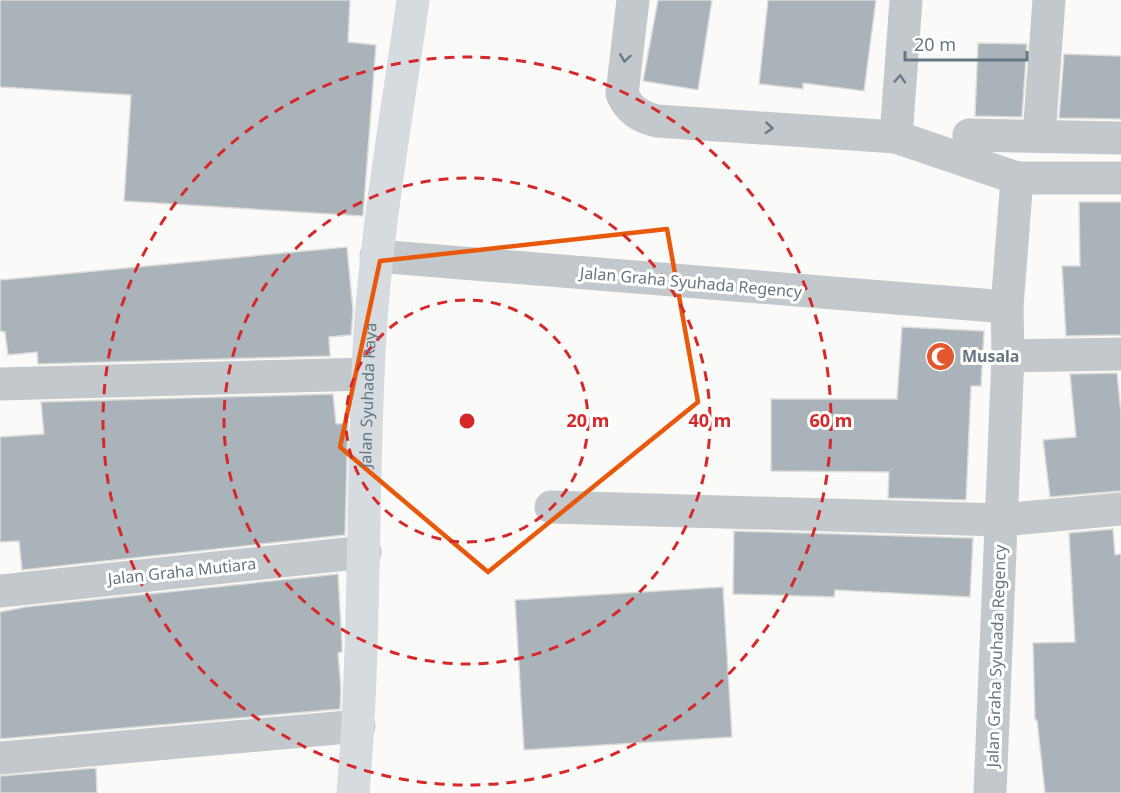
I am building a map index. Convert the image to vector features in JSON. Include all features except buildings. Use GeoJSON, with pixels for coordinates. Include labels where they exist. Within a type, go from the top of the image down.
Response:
{"type":"FeatureCollection","features":[{"type":"Feature","properties":{"kind":"street","name":"Jalan Syuhada Raya"},"geometry":{"type":"LineString","coordinates":[[353,793],[359,726],[368,374],[376,256],[413,0]]}},
{"type":"Feature","properties":{"kind":"street"},"geometry":{"type":"LineString","coordinates":[[633,0],[622,94],[626,104],[644,118],[657,121],[896,137],[1017,178],[1121,178]]}},
{"type":"Feature","properties":{"kind":"street"},"geometry":{"type":"LineString","coordinates":[[896,137],[906,0]]}},
{"type":"Feature","properties":{"kind":"street"},"geometry":{"type":"LineString","coordinates":[[1039,136],[1048,0]]}},
{"type":"Feature","properties":{"kind":"street"},"geometry":{"type":"LineString","coordinates":[[969,135],[1121,138]]}},
{"type":"Feature","properties":{"kind":"street","name":"Jalan Graha Syuhada Regency"},"geometry":{"type":"LineString","coordinates":[[990,793],[1008,356],[1007,307],[1017,178]]}},
{"type":"Feature","properties":{"kind":"street","name":"Jalan Graha Syuhada Regency"},"geometry":{"type":"LineString","coordinates":[[376,256],[1007,307]]}},
{"type":"Feature","properties":{"kind":"street"},"geometry":{"type":"LineString","coordinates":[[1008,356],[1121,354]]}},
{"type":"Feature","properties":{"kind":"street"},"geometry":{"type":"LineString","coordinates":[[0,384],[368,374]]}},
{"type":"Feature","properties":{"kind":"street"},"geometry":{"type":"LineString","coordinates":[[551,507],[1001,520],[1121,509]]}},
{"type":"Feature","properties":{"kind":"street","name":"Jalan Graha Mutiara"},"geometry":{"type":"LineString","coordinates":[[0,591],[365,552]]}},
{"type":"Feature","properties":{"kind":"street"},"geometry":{"type":"LineString","coordinates":[[0,758],[359,726]]}},
{"type":"Feature","properties":{"kind":"highlighted area"},"geometry":{"type":"Polygon","coordinates":[[[667,229],[698,402],[488,572],[340,447],[380,261],[667,229]]]}},
{"type":"Feature","properties":{"kind":"place","name":"Musala"},"geometry":{"type":"Point","coordinates":[941,356]}}]}
